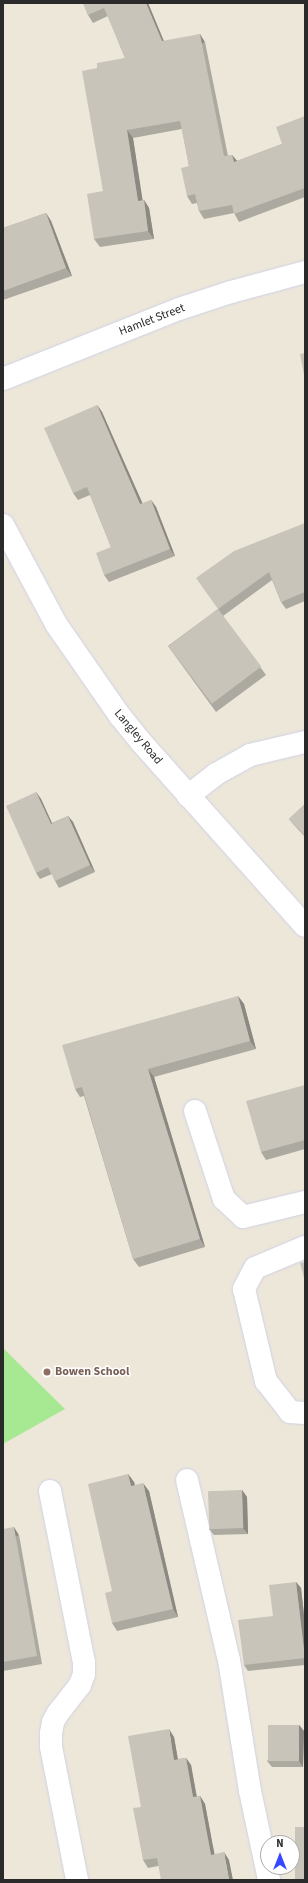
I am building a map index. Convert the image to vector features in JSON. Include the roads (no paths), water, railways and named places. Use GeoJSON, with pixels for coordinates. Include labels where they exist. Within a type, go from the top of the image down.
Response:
{"type":"FeatureCollection","features":[{"type":"Feature","properties":{"kind":"street","name":"Hamlet Street"},"geometry":{"type":"LineString","coordinates":[[3,379],[179,309],[237,290],[305,272]]}},
{"type":"Feature","properties":{"kind":"street","name":"Langley Road"},"geometry":{"type":"LineString","coordinates":[[3,525],[36,591],[78,658],[137,737],[305,926]]}},
{"type":"Feature","properties":{"kind":"street"},"geometry":{"type":"LineString","coordinates":[[188,796],[216,774],[250,755],[305,742]]}},
{"type":"Feature","properties":{"kind":"street"},"geometry":{"type":"LineString","coordinates":[[195,1111],[224,1199],[243,1217],[305,1202]]}},
{"type":"Feature","properties":{"kind":"street"},"geometry":{"type":"LineString","coordinates":[[305,1247],[255,1268],[244,1289],[266,1381],[290,1412],[305,1413]]}},
{"type":"Feature","properties":{"kind":"street"},"geometry":{"type":"LineString","coordinates":[[187,1480],[226,1646],[250,1792],[269,1880]]}},
{"type":"Feature","properties":{"kind":"street"},"geometry":{"type":"LineString","coordinates":[[50,1491],[84,1662],[84,1674],[80,1685],[58,1713],[53,1722],[51,1733],[51,1747],[76,1880]]}},
{"type":"Feature","properties":{"kind":"place","name":"Bowen School"},"geometry":{"type":"Point","coordinates":[47,1372]}}]}
